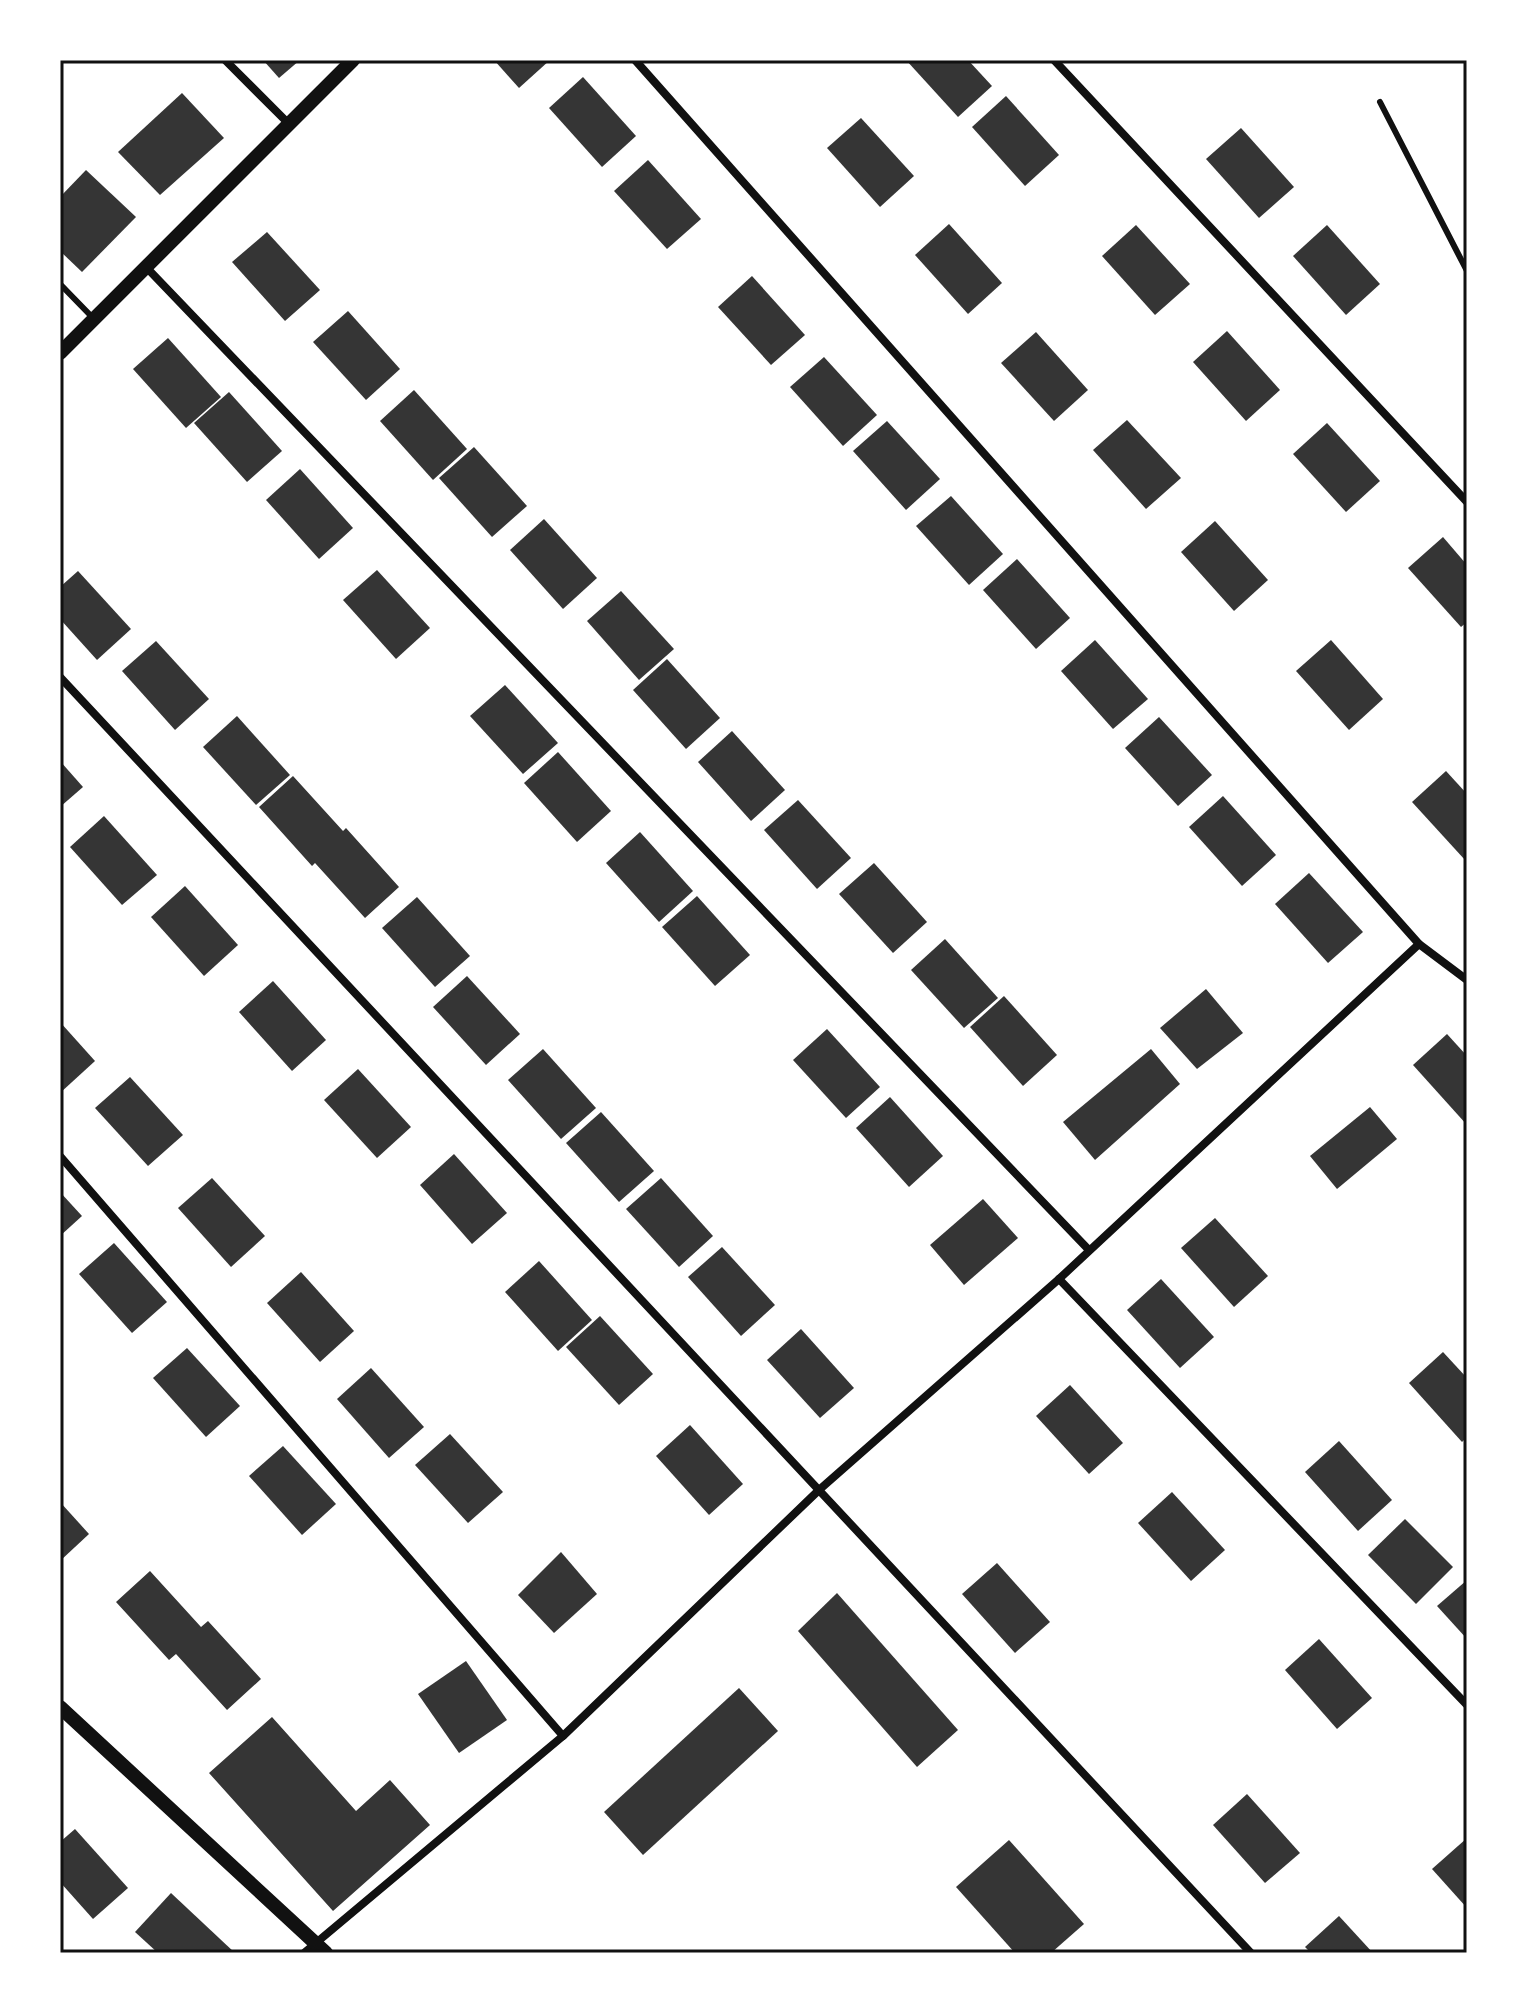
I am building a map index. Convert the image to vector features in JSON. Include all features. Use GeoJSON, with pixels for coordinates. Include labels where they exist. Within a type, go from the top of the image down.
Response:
{"type":"FeatureCollection","features":[{"type":"Feature","properties":{"kind":"street"},"geometry":{"type":"LineString","coordinates":[[225,60],[289,124]]}},
{"type":"Feature","properties":{"kind":"street"},"geometry":{"type":"LineString","coordinates":[[60,353],[353,60]]}},
{"type":"Feature","properties":{"kind":"street"},"geometry":{"type":"LineString","coordinates":[[635,60],[1419,944],[1467,980]]}},
{"type":"Feature","properties":{"kind":"street"},"geometry":{"type":"LineString","coordinates":[[1054,60],[1467,502]]}},
{"type":"Feature","properties":{"kind":"street"},"geometry":{"type":"LineString","coordinates":[[146,267],[1088,1249]]}},
{"type":"Feature","properties":{"kind":"street"},"geometry":{"type":"LineString","coordinates":[[60,677],[1251,1953]]}},
{"type":"Feature","properties":{"kind":"street"},"geometry":{"type":"LineString","coordinates":[[304,1953],[321,1948],[563,1736],[819,1490],[1059,1279],[1419,944]]}},
{"type":"Feature","properties":{"kind":"street"},"geometry":{"type":"LineString","coordinates":[[60,1156],[563,1736]]}},
{"type":"Feature","properties":{"kind":"street"},"geometry":{"type":"LineString","coordinates":[[1059,1279],[1467,1705]]}},
{"type":"Feature","properties":{"kind":"street"},"geometry":{"type":"LineString","coordinates":[[60,1707],[321,1948]]}},
{"type":"Feature","properties":{"kind":"lane"},"geometry":{"type":"LineString","coordinates":[[1380,102],[1467,271]]}},
{"type":"Feature","properties":{"kind":"lane"},"geometry":{"type":"LineString","coordinates":[[60,284],[94,319]]}},
{"type":"Feature","properties":{"kind":"building"},"geometry":{"type":"Polygon","coordinates":[[[263,60],[300,60],[279,78],[263,60]]]}},
{"type":"Feature","properties":{"kind":"building"},"geometry":{"type":"Polygon","coordinates":[[[494,60],[550,60],[519,88],[494,60]]]}},
{"type":"Feature","properties":{"kind":"building"},"geometry":{"type":"Polygon","coordinates":[[[906,60],[968,60],[992,86],[958,117],[906,60]]]}},
{"type":"Feature","properties":{"kind":"building"},"geometry":{"type":"Polygon","coordinates":[[[583,77],[636,136],[602,167],[549,108],[583,77]]]}},
{"type":"Feature","properties":{"kind":"building"},"geometry":{"type":"Polygon","coordinates":[[[182,93],[224,138],[160,195],[118,152],[182,93]]]}},
{"type":"Feature","properties":{"kind":"building"},"geometry":{"type":"Polygon","coordinates":[[[1006,96],[1059,155],[1025,186],[972,127],[1006,96]]]}},
{"type":"Feature","properties":{"kind":"building"},"geometry":{"type":"Polygon","coordinates":[[[861,118],[914,176],[880,207],[827,148],[861,118]]]}},
{"type":"Feature","properties":{"kind":"building"},"geometry":{"type":"Polygon","coordinates":[[[1241,128],[1294,187],[1259,218],[1206,159],[1241,128]]]}},
{"type":"Feature","properties":{"kind":"building"},"geometry":{"type":"Polygon","coordinates":[[[648,160],[701,219],[667,249],[614,191],[648,160]]]}},
{"type":"Feature","properties":{"kind":"building"},"geometry":{"type":"Polygon","coordinates":[[[86,170],[136,217],[82,272],[60,251],[60,197],[86,170]]]}},
{"type":"Feature","properties":{"kind":"building"},"geometry":{"type":"Polygon","coordinates":[[[949,224],[1002,283],[968,314],[915,255],[949,224]]]}},
{"type":"Feature","properties":{"kind":"building"},"geometry":{"type":"Polygon","coordinates":[[[1136,225],[1190,284],[1155,315],[1102,256],[1136,225]]]}},
{"type":"Feature","properties":{"kind":"building"},"geometry":{"type":"Polygon","coordinates":[[[1327,225],[1380,284],[1346,315],[1293,256],[1327,225]]]}},
{"type":"Feature","properties":{"kind":"building"},"geometry":{"type":"Polygon","coordinates":[[[267,232],[320,290],[285,321],[232,262],[267,232]]]}},
{"type":"Feature","properties":{"kind":"building"},"geometry":{"type":"Polygon","coordinates":[[[752,276],[805,335],[771,365],[718,307],[752,276]]]}},
{"type":"Feature","properties":{"kind":"building"},"geometry":{"type":"Polygon","coordinates":[[[348,311],[400,369],[366,400],[313,342],[348,311]]]}},
{"type":"Feature","properties":{"kind":"building"},"geometry":{"type":"Polygon","coordinates":[[[1227,331],[1280,390],[1246,421],[1193,362],[1227,331]]]}},
{"type":"Feature","properties":{"kind":"building"},"geometry":{"type":"Polygon","coordinates":[[[1036,332],[1088,390],[1054,421],[1001,363],[1036,332]]]}},
{"type":"Feature","properties":{"kind":"building"},"geometry":{"type":"Polygon","coordinates":[[[168,338],[221,397],[186,428],[133,369],[168,338]]]}},
{"type":"Feature","properties":{"kind":"building"},"geometry":{"type":"Polygon","coordinates":[[[824,357],[877,415],[843,446],[790,387],[824,357]]]}},
{"type":"Feature","properties":{"kind":"building"},"geometry":{"type":"Polygon","coordinates":[[[414,390],[467,449],[433,480],[380,421],[414,390]]]}},
{"type":"Feature","properties":{"kind":"building"},"geometry":{"type":"Polygon","coordinates":[[[229,392],[282,451],[247,482],[194,423],[229,392]]]}},
{"type":"Feature","properties":{"kind":"building"},"geometry":{"type":"Polygon","coordinates":[[[1127,420],[1181,478],[1146,509],[1093,450],[1127,420]]]}},
{"type":"Feature","properties":{"kind":"building"},"geometry":{"type":"Polygon","coordinates":[[[887,421],[940,479],[906,510],[853,451],[887,421]]]}},
{"type":"Feature","properties":{"kind":"building"},"geometry":{"type":"Polygon","coordinates":[[[1327,423],[1380,481],[1346,512],[1293,454],[1327,423]]]}},
{"type":"Feature","properties":{"kind":"building"},"geometry":{"type":"Polygon","coordinates":[[[474,447],[527,506],[492,537],[439,478],[474,447]]]}},
{"type":"Feature","properties":{"kind":"building"},"geometry":{"type":"Polygon","coordinates":[[[300,469],[353,528],[319,559],[266,500],[300,469]]]}},
{"type":"Feature","properties":{"kind":"building"},"geometry":{"type":"Polygon","coordinates":[[[951,496],[1003,554],[969,585],[916,526],[951,496]]]}},
{"type":"Feature","properties":{"kind":"building"},"geometry":{"type":"Polygon","coordinates":[[[544,519],[597,578],[563,609],[510,550],[544,519]]]}},
{"type":"Feature","properties":{"kind":"building"},"geometry":{"type":"Polygon","coordinates":[[[1215,521],[1268,580],[1234,611],[1181,552],[1215,521]]]}},
{"type":"Feature","properties":{"kind":"building"},"geometry":{"type":"Polygon","coordinates":[[[1443,537],[1467,565],[1467,622],[1461,627],[1408,568],[1443,537]]]}},
{"type":"Feature","properties":{"kind":"building"},"geometry":{"type":"Polygon","coordinates":[[[1017,559],[1070,618],[1036,649],[983,590],[1017,559]]]}},
{"type":"Feature","properties":{"kind":"building"},"geometry":{"type":"Polygon","coordinates":[[[377,570],[430,628],[396,659],[343,600],[377,570]]]}},
{"type":"Feature","properties":{"kind":"building"},"geometry":{"type":"Polygon","coordinates":[[[78,571],[131,629],[97,660],[60,619],[60,587],[78,571]]]}},
{"type":"Feature","properties":{"kind":"building"},"geometry":{"type":"Polygon","coordinates":[[[621,591],[674,649],[639,680],[587,621],[621,591]]]}},
{"type":"Feature","properties":{"kind":"building"},"geometry":{"type":"Polygon","coordinates":[[[1095,640],[1148,699],[1113,729],[1061,671],[1095,640]]]}},
{"type":"Feature","properties":{"kind":"building"},"geometry":{"type":"Polygon","coordinates":[[[1331,640],[1383,699],[1349,730],[1296,671],[1331,640]]]}},
{"type":"Feature","properties":{"kind":"building"},"geometry":{"type":"Polygon","coordinates":[[[156,641],[209,699],[175,730],[122,671],[156,641]]]}},
{"type":"Feature","properties":{"kind":"building"},"geometry":{"type":"Polygon","coordinates":[[[667,659],[720,718],[686,749],[633,690],[667,659]]]}},
{"type":"Feature","properties":{"kind":"building"},"geometry":{"type":"Polygon","coordinates":[[[505,685],[558,743],[523,774],[470,716],[505,685]]]}},
{"type":"Feature","properties":{"kind":"building"},"geometry":{"type":"Polygon","coordinates":[[[237,716],[290,775],[256,805],[203,747],[237,716]]]}},
{"type":"Feature","properties":{"kind":"building"},"geometry":{"type":"Polygon","coordinates":[[[1159,717],[1212,775],[1178,806],[1125,748],[1159,717]]]}},
{"type":"Feature","properties":{"kind":"building"},"geometry":{"type":"Polygon","coordinates":[[[732,731],[785,790],[751,821],[698,762],[732,731]]]}},
{"type":"Feature","properties":{"kind":"building"},"geometry":{"type":"Polygon","coordinates":[[[558,752],[611,811],[577,842],[524,783],[558,752]]]}},
{"type":"Feature","properties":{"kind":"building"},"geometry":{"type":"Polygon","coordinates":[[[60,761],[83,787],[60,807],[60,761]]]}},
{"type":"Feature","properties":{"kind":"building"},"geometry":{"type":"Polygon","coordinates":[[[1446,771],[1467,794],[1465,860],[1412,802],[1446,771]]]}},
{"type":"Feature","properties":{"kind":"building"},"geometry":{"type":"Polygon","coordinates":[[[293,776],[343,831],[346,828],[399,887],[365,918],[315,863],[312,866],[259,807],[293,776]]]}},
{"type":"Feature","properties":{"kind":"building"},"geometry":{"type":"Polygon","coordinates":[[[1223,796],[1276,855],[1242,886],[1189,827],[1223,796]]]}},
{"type":"Feature","properties":{"kind":"building"},"geometry":{"type":"Polygon","coordinates":[[[798,800],[851,858],[817,889],[764,830],[798,800]]]}},
{"type":"Feature","properties":{"kind":"building"},"geometry":{"type":"Polygon","coordinates":[[[104,816],[157,875],[122,905],[70,847],[104,816]]]}},
{"type":"Feature","properties":{"kind":"building"},"geometry":{"type":"Polygon","coordinates":[[[640,832],[693,891],[659,922],[606,863],[640,832]]]}},
{"type":"Feature","properties":{"kind":"building"},"geometry":{"type":"Polygon","coordinates":[[[874,863],[927,922],[893,953],[839,894],[874,863]]]}},
{"type":"Feature","properties":{"kind":"building"},"geometry":{"type":"Polygon","coordinates":[[[1309,873],[1363,932],[1328,963],[1275,904],[1309,873]]]}},
{"type":"Feature","properties":{"kind":"building"},"geometry":{"type":"Polygon","coordinates":[[[185,886],[238,945],[204,976],[151,917],[185,886]]]}},
{"type":"Feature","properties":{"kind":"building"},"geometry":{"type":"Polygon","coordinates":[[[697,896],[750,955],[715,986],[662,927],[697,896]]]}},
{"type":"Feature","properties":{"kind":"building"},"geometry":{"type":"Polygon","coordinates":[[[417,897],[470,956],[435,987],[382,928],[417,897]]]}},
{"type":"Feature","properties":{"kind":"building"},"geometry":{"type":"Polygon","coordinates":[[[945,939],[998,998],[964,1028],[911,970],[945,939]]]}},
{"type":"Feature","properties":{"kind":"building"},"geometry":{"type":"Polygon","coordinates":[[[467,976],[520,1034],[486,1065],[433,1007],[467,976]]]}},
{"type":"Feature","properties":{"kind":"building"},"geometry":{"type":"Polygon","coordinates":[[[273,981],[326,1040],[292,1071],[239,1012],[273,981]]]}},
{"type":"Feature","properties":{"kind":"building"},"geometry":{"type":"Polygon","coordinates":[[[1206,989],[1243,1033],[1197,1069],[1160,1028],[1206,989]]]}},
{"type":"Feature","properties":{"kind":"building"},"geometry":{"type":"Polygon","coordinates":[[[1004,996],[1057,1055],[1023,1086],[970,1027],[1004,996]]]}},
{"type":"Feature","properties":{"kind":"building"},"geometry":{"type":"Polygon","coordinates":[[[60,1022],[95,1061],[60,1093],[60,1022]]]}},
{"type":"Feature","properties":{"kind":"building"},"geometry":{"type":"Polygon","coordinates":[[[827,1029],[880,1087],[846,1118],[793,1060],[827,1029]]]}},
{"type":"Feature","properties":{"kind":"building"},"geometry":{"type":"Polygon","coordinates":[[[1447,1034],[1467,1056],[1467,1125],[1413,1065],[1447,1034]]]}},
{"type":"Feature","properties":{"kind":"building"},"geometry":{"type":"Polygon","coordinates":[[[543,1049],[596,1108],[561,1139],[508,1080],[543,1049]]]}},
{"type":"Feature","properties":{"kind":"building"},"geometry":{"type":"Polygon","coordinates":[[[1151,1049],[1180,1084],[1095,1160],[1063,1122],[1151,1049]]]}},
{"type":"Feature","properties":{"kind":"building"},"geometry":{"type":"Polygon","coordinates":[[[358,1069],[411,1127],[377,1158],[324,1100],[358,1069]]]}},
{"type":"Feature","properties":{"kind":"building"},"geometry":{"type":"Polygon","coordinates":[[[130,1077],[183,1135],[148,1166],[95,1108],[130,1077]]]}},
{"type":"Feature","properties":{"kind":"building"},"geometry":{"type":"Polygon","coordinates":[[[890,1097],[943,1156],[909,1187],[856,1128],[890,1097]]]}},
{"type":"Feature","properties":{"kind":"building"},"geometry":{"type":"Polygon","coordinates":[[[1370,1107],[1397,1139],[1337,1189],[1310,1156],[1370,1107]]]}},
{"type":"Feature","properties":{"kind":"building"},"geometry":{"type":"Polygon","coordinates":[[[601,1112],[654,1171],[619,1202],[566,1143],[601,1112]]]}},
{"type":"Feature","properties":{"kind":"building"},"geometry":{"type":"Polygon","coordinates":[[[454,1154],[507,1213],[472,1244],[420,1185],[454,1154]]]}},
{"type":"Feature","properties":{"kind":"building"},"geometry":{"type":"Polygon","coordinates":[[[212,1178],[265,1236],[231,1267],[178,1208],[212,1178]]]}},
{"type":"Feature","properties":{"kind":"building"},"geometry":{"type":"Polygon","coordinates":[[[661,1178],[713,1236],[679,1267],[626,1209],[661,1178]]]}},
{"type":"Feature","properties":{"kind":"building"},"geometry":{"type":"Polygon","coordinates":[[[60,1192],[82,1216],[60,1236],[60,1192]]]}},
{"type":"Feature","properties":{"kind":"building"},"geometry":{"type":"Polygon","coordinates":[[[983,1199],[1018,1238],[964,1285],[930,1245],[983,1199]]]}},
{"type":"Feature","properties":{"kind":"building"},"geometry":{"type":"Polygon","coordinates":[[[1215,1218],[1268,1276],[1234,1307],[1181,1248],[1215,1218]]]}},
{"type":"Feature","properties":{"kind":"building"},"geometry":{"type":"Polygon","coordinates":[[[114,1243],[167,1302],[132,1333],[79,1274],[114,1243]]]}},
{"type":"Feature","properties":{"kind":"building"},"geometry":{"type":"Polygon","coordinates":[[[722,1247],[775,1305],[741,1336],[688,1277],[722,1247]]]}},
{"type":"Feature","properties":{"kind":"building"},"geometry":{"type":"Polygon","coordinates":[[[539,1261],[592,1320],[558,1351],[505,1292],[539,1261]]]}},
{"type":"Feature","properties":{"kind":"building"},"geometry":{"type":"Polygon","coordinates":[[[301,1272],[354,1331],[320,1362],[267,1303],[301,1272]]]}},
{"type":"Feature","properties":{"kind":"building"},"geometry":{"type":"Polygon","coordinates":[[[1161,1279],[1214,1337],[1180,1368],[1127,1310],[1161,1279]]]}},
{"type":"Feature","properties":{"kind":"building"},"geometry":{"type":"Polygon","coordinates":[[[600,1316],[653,1374],[619,1405],[566,1347],[600,1316]]]}},
{"type":"Feature","properties":{"kind":"building"},"geometry":{"type":"Polygon","coordinates":[[[801,1329],[854,1388],[820,1418],[767,1360],[801,1329]]]}},
{"type":"Feature","properties":{"kind":"building"},"geometry":{"type":"Polygon","coordinates":[[[187,1348],[240,1406],[206,1437],[153,1378],[187,1348]]]}},
{"type":"Feature","properties":{"kind":"building"},"geometry":{"type":"Polygon","coordinates":[[[1443,1352],[1467,1378],[1467,1437],[1462,1442],[1409,1383],[1443,1352]]]}},
{"type":"Feature","properties":{"kind":"building"},"geometry":{"type":"Polygon","coordinates":[[[371,1368],[424,1427],[389,1458],[337,1399],[371,1368]]]}},
{"type":"Feature","properties":{"kind":"building"},"geometry":{"type":"Polygon","coordinates":[[[1070,1385],[1123,1443],[1089,1474],[1036,1416],[1070,1385]]]}},
{"type":"Feature","properties":{"kind":"building"},"geometry":{"type":"Polygon","coordinates":[[[690,1425],[743,1484],[709,1515],[656,1456],[690,1425]]]}},
{"type":"Feature","properties":{"kind":"building"},"geometry":{"type":"Polygon","coordinates":[[[450,1434],[503,1492],[468,1523],[415,1465],[450,1434]]]}},
{"type":"Feature","properties":{"kind":"building"},"geometry":{"type":"Polygon","coordinates":[[[1339,1441],[1392,1500],[1358,1531],[1305,1472],[1339,1441]]]}},
{"type":"Feature","properties":{"kind":"building"},"geometry":{"type":"Polygon","coordinates":[[[283,1446],[336,1504],[302,1535],[249,1476],[283,1446]]]}},
{"type":"Feature","properties":{"kind":"building"},"geometry":{"type":"Polygon","coordinates":[[[1172,1492],[1225,1550],[1191,1581],[1138,1523],[1172,1492]]]}},
{"type":"Feature","properties":{"kind":"building"},"geometry":{"type":"Polygon","coordinates":[[[60,1502],[89,1534],[60,1561],[60,1502]]]}},
{"type":"Feature","properties":{"kind":"building"},"geometry":{"type":"Polygon","coordinates":[[[1405,1519],[1453,1567],[1416,1604],[1368,1555],[1405,1519]]]}},
{"type":"Feature","properties":{"kind":"building"},"geometry":{"type":"Polygon","coordinates":[[[561,1552],[597,1594],[554,1633],[518,1595],[561,1552]]]}},
{"type":"Feature","properties":{"kind":"building"},"geometry":{"type":"Polygon","coordinates":[[[997,1563],[1050,1622],[1015,1653],[962,1594],[997,1563]]]}},
{"type":"Feature","properties":{"kind":"building"},"geometry":{"type":"Polygon","coordinates":[[[150,1571],[201,1627],[208,1621],[261,1679],[227,1710],[176,1654],[169,1660],[116,1602],[150,1571]]]}},
{"type":"Feature","properties":{"kind":"building"},"geometry":{"type":"Polygon","coordinates":[[[1467,1580],[1467,1639],[1437,1606],[1467,1580]]]}},
{"type":"Feature","properties":{"kind":"building"},"geometry":{"type":"Polygon","coordinates":[[[837,1593],[958,1730],[917,1767],[798,1631],[837,1593]]]}},
{"type":"Feature","properties":{"kind":"building"},"geometry":{"type":"Polygon","coordinates":[[[1319,1639],[1372,1698],[1337,1729],[1285,1670],[1319,1639]]]}},
{"type":"Feature","properties":{"kind":"building"},"geometry":{"type":"Polygon","coordinates":[[[466,1661],[507,1720],[459,1753],[418,1694],[466,1661]]]}},
{"type":"Feature","properties":{"kind":"building"},"geometry":{"type":"Polygon","coordinates":[[[739,1688],[778,1731],[643,1855],[604,1812],[739,1688]]]}},
{"type":"Feature","properties":{"kind":"building"},"geometry":{"type":"Polygon","coordinates":[[[272,1717],[356,1811],[390,1780],[430,1825],[333,1911],[209,1773],[272,1717]]]}},
{"type":"Feature","properties":{"kind":"building"},"geometry":{"type":"Polygon","coordinates":[[[1247,1794],[1300,1853],[1265,1883],[1213,1825],[1247,1794]]]}},
{"type":"Feature","properties":{"kind":"building"},"geometry":{"type":"Polygon","coordinates":[[[75,1829],[128,1888],[93,1919],[60,1882],[60,1842],[75,1829]]]}},
{"type":"Feature","properties":{"kind":"building"},"geometry":{"type":"Polygon","coordinates":[[[1467,1838],[1467,1908],[1432,1869],[1467,1838]]]}},
{"type":"Feature","properties":{"kind":"building"},"geometry":{"type":"Polygon","coordinates":[[[1009,1840],[1084,1924],[1051,1953],[1015,1953],[956,1887],[1009,1840]]]}},
{"type":"Feature","properties":{"kind":"building"},"geometry":{"type":"Polygon","coordinates":[[[171,1893],[235,1953],[158,1953],[135,1932],[171,1893]]]}},
{"type":"Feature","properties":{"kind":"building"},"geometry":{"type":"Polygon","coordinates":[[[1339,1916],[1373,1953],[1311,1953],[1305,1947],[1339,1916]]]}}]}
